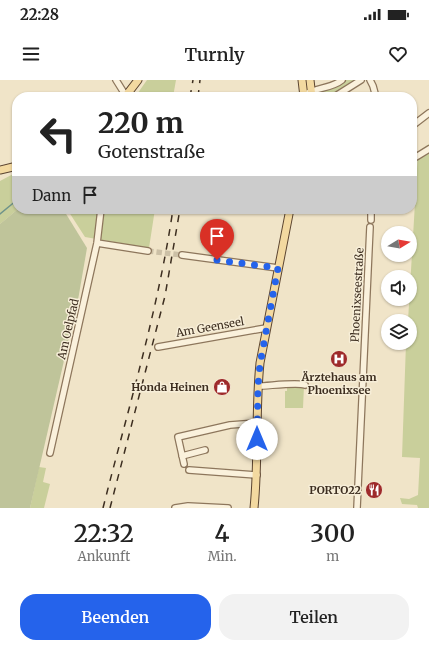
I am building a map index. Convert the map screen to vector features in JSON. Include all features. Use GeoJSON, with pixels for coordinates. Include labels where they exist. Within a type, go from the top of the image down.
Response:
{"type":"FeatureCollection","features":[{"type":"Feature","properties":{"kind":"main road"},"geometry":{"type":"LineString","coordinates":[[128,92],[138,80]]}},
{"type":"Feature","properties":{"kind":"main road"},"geometry":{"type":"LineString","coordinates":[[302,80],[304,92]]}},
{"type":"Feature","properties":{"kind":"main road"},"geometry":{"type":"LineString","coordinates":[[310,80],[312,92]]}},
{"type":"Feature","properties":{"kind":"main road"},"geometry":{"type":"LineString","coordinates":[[0,170],[12,167]]}},
{"type":"Feature","properties":{"kind":"main road"},"geometry":{"type":"LineString","coordinates":[[254,508],[257,475],[258,386],[266,328],[289,214]]}},
{"type":"Feature","properties":{"kind":"street"},"geometry":{"type":"LineString","coordinates":[[116,80],[123,92]]}},
{"type":"Feature","properties":{"kind":"street"},"geometry":{"type":"LineString","coordinates":[[315,92],[332,86],[342,80]]}},
{"type":"Feature","properties":{"kind":"street"},"geometry":{"type":"LineString","coordinates":[[342,92],[361,80]]}},
{"type":"Feature","properties":{"kind":"street"},"geometry":{"type":"LineString","coordinates":[[370,80],[374,86],[375,92]]}},
{"type":"Feature","properties":{"kind":"street"},"geometry":{"type":"LineString","coordinates":[[417,122],[429,113]]}},
{"type":"Feature","properties":{"kind":"street"},"geometry":{"type":"LineString","coordinates":[[419,158],[428,147]]}},
{"type":"Feature","properties":{"kind":"street","name":"Am Oelpfad"},"geometry":{"type":"LineString","coordinates":[[50,453],[98,244],[101,214]]}},
{"type":"Feature","properties":{"kind":"street"},"geometry":{"type":"LineString","coordinates":[[371,214],[371,220]]}},
{"type":"Feature","properties":{"kind":"street","name":"Phoenixseestraße"},"geometry":{"type":"LineString","coordinates":[[358,508],[370,227]]}},
{"type":"Feature","properties":{"kind":"street"},"geometry":{"type":"LineString","coordinates":[[98,244],[148,251]]}},
{"type":"Feature","properties":{"kind":"street"},"geometry":{"type":"LineString","coordinates":[[182,255],[278,268]]}},
{"type":"Feature","properties":{"kind":"street","name":"Am Geenseel"},"geometry":{"type":"LineString","coordinates":[[158,347],[266,328]]}},
{"type":"Feature","properties":{"kind":"street"},"geometry":{"type":"LineString","coordinates":[[258,386],[286,386],[293,384],[305,385]]}},
{"type":"Feature","properties":{"kind":"street"},"geometry":{"type":"LineString","coordinates":[[184,464],[178,436],[230,425],[257,423]]}},
{"type":"Feature","properties":{"kind":"street"},"geometry":{"type":"LineString","coordinates":[[182,456],[205,450]]}},
{"type":"Feature","properties":{"kind":"street"},"geometry":{"type":"LineString","coordinates":[[189,470],[257,475]]}},
{"type":"Feature","properties":{"kind":"street"},"geometry":{"type":"LineString","coordinates":[[175,508],[188,506],[228,508]]}},
{"type":"Feature","properties":{"kind":"green space"},"geometry":{"type":"Polygon","coordinates":[[[147,80],[176,80],[174,92],[139,92],[147,80]]]}},
{"type":"Feature","properties":{"kind":"green space"},"geometry":{"type":"Polygon","coordinates":[[[346,80],[358,80],[340,92],[322,92],[334,88],[346,80]]]}},
{"type":"Feature","properties":{"kind":"green space"},"geometry":{"type":"Polygon","coordinates":[[[429,144],[429,508],[418,508],[417,505],[402,504],[400,498],[409,499],[418,495],[420,458],[402,457],[406,350],[417,350],[417,314],[408,314],[409,306],[417,306],[417,270],[411,270],[411,262],[417,262],[417,226],[414,226],[414,214],[417,214],[418,152],[429,144]]]}},
{"type":"Feature","properties":{"kind":"green space"},"geometry":{"type":"Polygon","coordinates":[[[12,175],[12,214],[0,224],[0,181],[12,175]]]}},
{"type":"Feature","properties":{"kind":"green space"},"geometry":{"type":"Polygon","coordinates":[[[12,214],[66,214],[87,248],[78,300],[30,508],[0,508],[0,224],[12,214]]]}},
{"type":"Feature","properties":{"kind":"green space"},"geometry":{"type":"Polygon","coordinates":[[[70,214],[154,214],[149,248],[85,237],[70,214]]]}},
{"type":"Feature","properties":{"kind":"green space"},"geometry":{"type":"Polygon","coordinates":[[[300,386],[304,386],[303,408],[285,408],[285,391],[287,391],[287,388],[300,388],[300,386]]]}},
{"type":"Feature","properties":{"kind":"green space"},"geometry":{"type":"Polygon","coordinates":[[[39,467],[46,468],[43,482],[50,484],[44,508],[30,508],[39,467]]]}},
{"type":"Feature","properties":{"kind":"waterway"},"geometry":{"type":"LineString","coordinates":[[0,214],[12,204]]}},
{"type":"Feature","properties":{"kind":"tunnel"},"geometry":{"type":"LineString","coordinates":[[148,251],[182,255]]}},
{"type":"Feature","properties":{"kind":"railway"},"geometry":{"type":"LineString","coordinates":[[191,92],[193,80]]}},
{"type":"Feature","properties":{"kind":"railway"},"geometry":{"type":"LineString","coordinates":[[199,92],[200,80]]}},
{"type":"Feature","properties":{"kind":"railway"},"geometry":{"type":"LineString","coordinates":[[103,508],[151,322],[167,247],[172,214]]}},
{"type":"Feature","properties":{"kind":"railway"},"geometry":{"type":"LineString","coordinates":[[110,508],[165,296],[179,214]]}},
{"type":"Feature","properties":{"kind":"place","name":"Ärztehaus am Phoenixsee"},"geometry":{"type":"Point","coordinates":[339,359]}},
{"type":"Feature","properties":{"kind":"place","name":"Honda Heinen"},"geometry":{"type":"Point","coordinates":[222,387]}},
{"type":"Feature","properties":{"kind":"place","name":"PORTO22"},"geometry":{"type":"Point","coordinates":[374,490]}},
{"type":"Feature","properties":{"kind":"route"},"geometry":{"type":"LineString","coordinates":[[217,260],[278,268],[263,340],[260,364],[257,439]]}}]}
